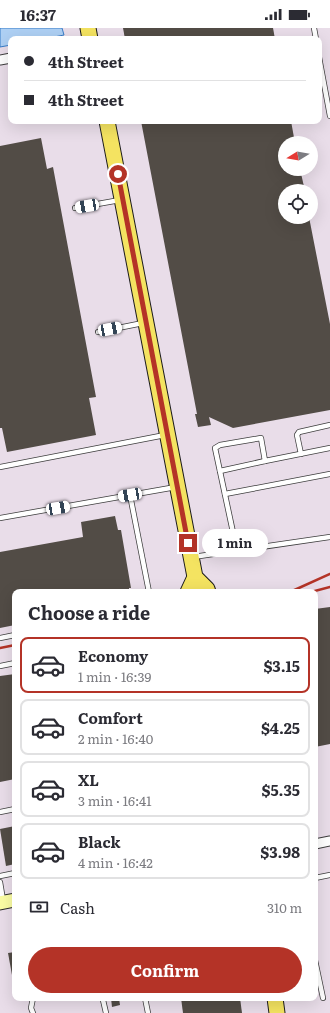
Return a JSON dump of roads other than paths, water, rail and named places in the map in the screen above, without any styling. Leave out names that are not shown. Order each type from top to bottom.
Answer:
[{"type":"main road","points":[[108,124],[195,576],[207,589]]},
{"type":"main road","points":[[189,589],[195,576]]},
{"type":"main road","points":[[276,1001],[278,1013]]},
{"type":"street","points":[[318,843],[330,841]]},
{"type":"lane","points":[[322,73],[330,116]]},
{"type":"lane","points":[[75,208],[123,200]]},
{"type":"lane","points":[[98,332],[146,322]]},
{"type":"lane","points":[[301,454],[297,435],[299,432],[330,425]]},
{"type":"lane","points":[[0,467],[168,434]]},
{"type":"lane","points":[[237,551],[215,448],[220,445],[261,438],[265,460]]},
{"type":"lane","points":[[220,470],[330,448]]},
{"type":"lane","points":[[224,494],[330,474]]},
{"type":"lane","points":[[0,518],[178,486]]},
{"type":"lane","points":[[130,495],[148,589]]},
{"type":"lane","points":[[191,557],[330,537]]},
{"type":"lane","points":[[0,638],[12,636]]},
{"type":"lane","points":[[0,666],[12,664]]},
{"type":"lane","points":[[0,812],[12,810]]},
{"type":"lane","points":[[0,876],[12,874]]},
{"type":"lane","points":[[318,877],[330,875]]},
{"type":"lane","points":[[0,882],[6,902]]},
{"type":"lane","points":[[318,976],[322,998]]},
{"type":"lane","points":[[32,1001],[32,1013]]},
{"type":"lane","points":[[103,1001],[106,1013]]},
{"type":"lane","points":[[146,1001],[148,1013]]},
{"type":"water","points":[[0,28],[62,28],[64,35],[8,36],[8,46],[0,47]]},
{"type":"railway","points":[[297,589],[330,574]]},
{"type":"railway","points":[[318,590],[330,587]]},
{"type":"railway","points":[[0,648],[12,646]]}]
